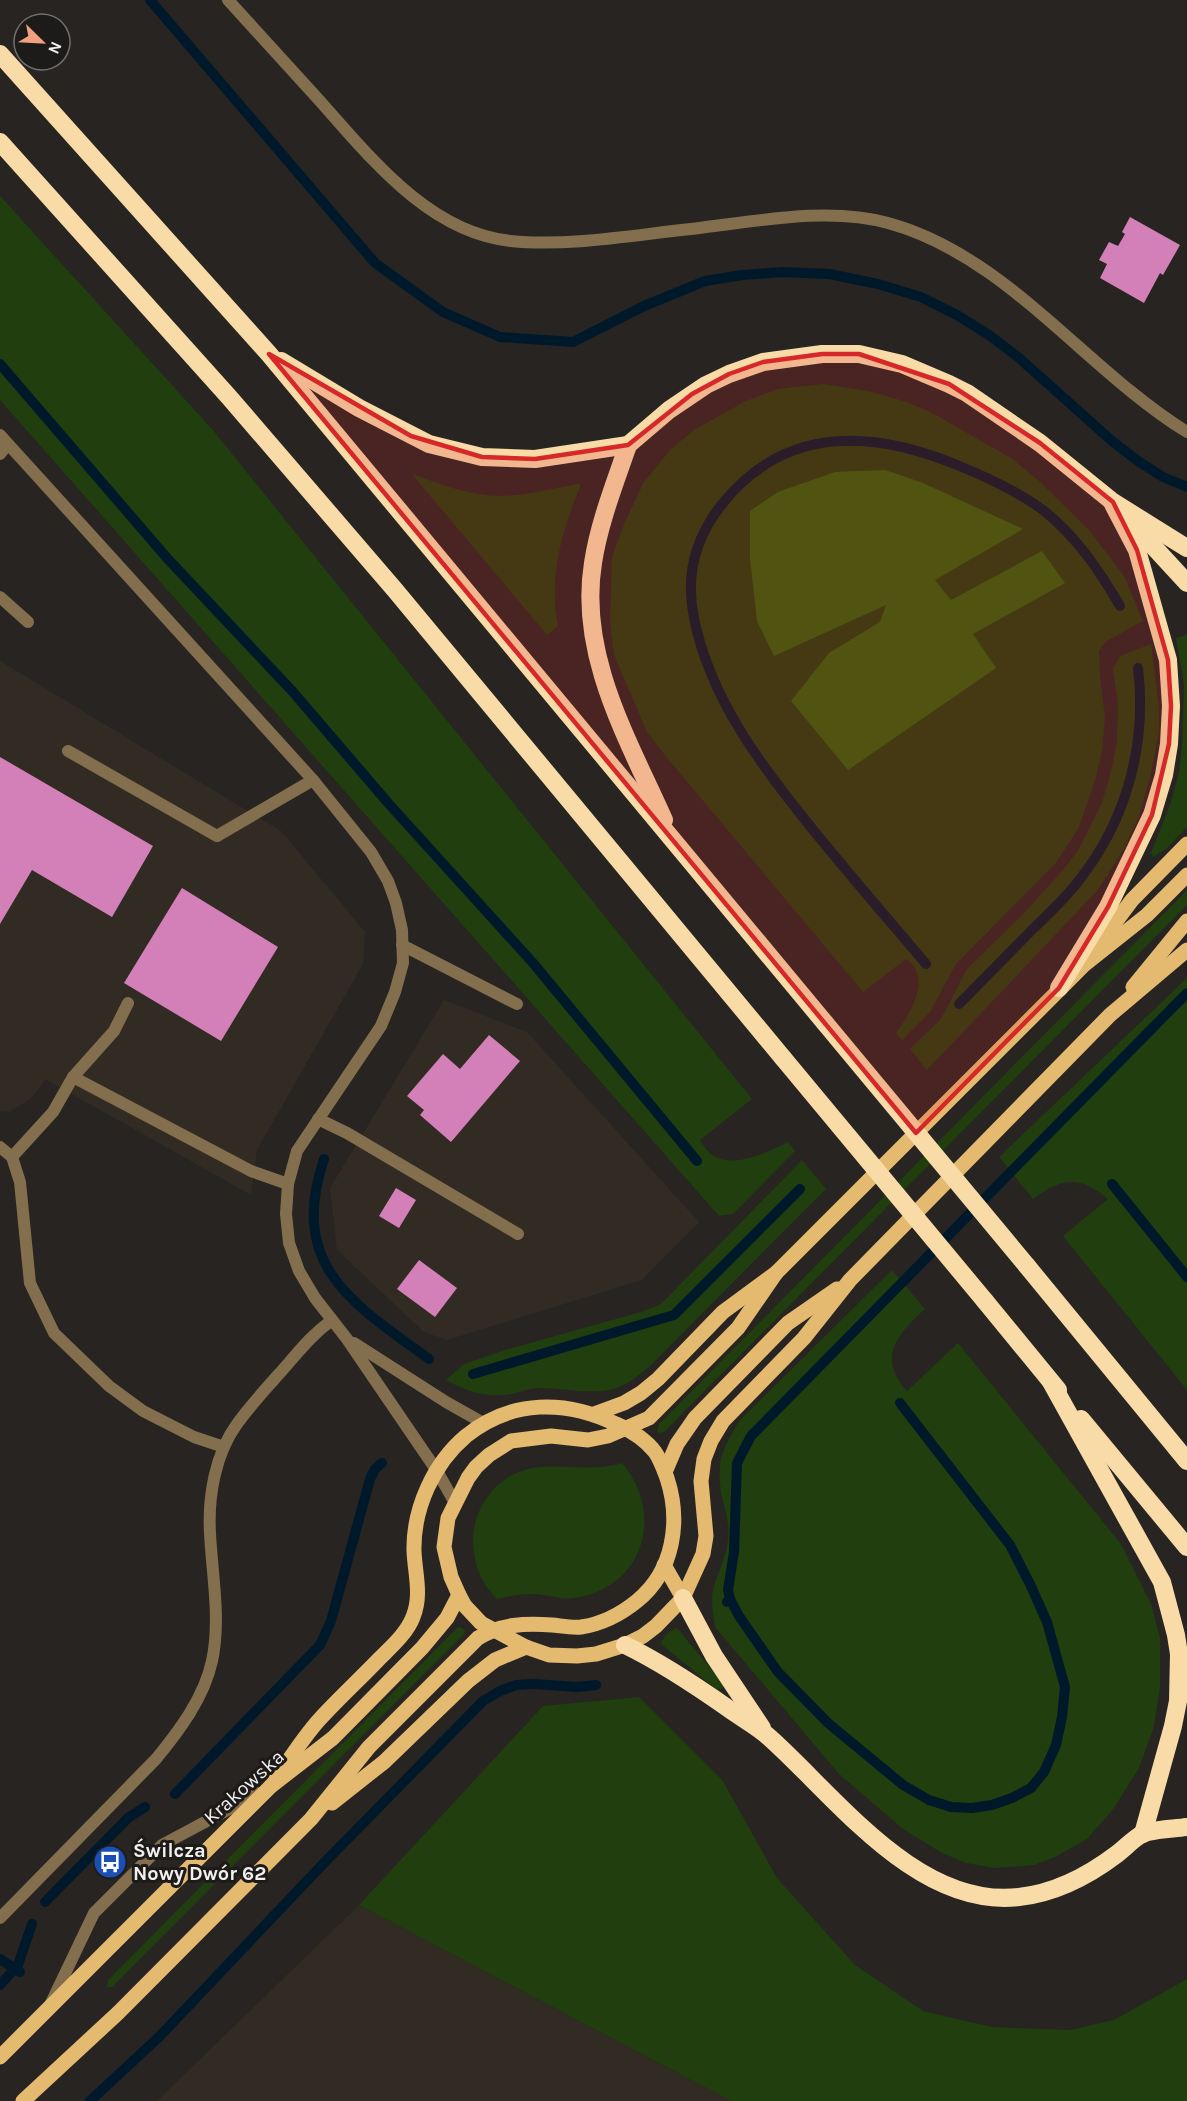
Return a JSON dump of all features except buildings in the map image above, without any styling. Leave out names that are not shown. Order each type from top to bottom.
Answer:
[{"type":"highway","points":[[0,54],[269,354],[1187,1461]]},
{"type":"highway","points":[[0,142],[229,397],[380,572],[1187,1548]]},
{"type":"highway","points":[[269,354],[401,430],[447,450],[482,457],[535,459],[628,445],[692,394],[729,374],[763,362],[780,358],[859,354],[902,364],[967,393],[1040,443],[1113,502],[1187,548]]},
{"type":"highway","points":[[628,445],[592,564],[591,623],[596,656],[612,704],[673,841]]},
{"type":"highway","points":[[1113,502],[1187,583]]},
{"type":"highway","points":[[1059,988],[1108,907],[1152,815],[1164,776],[1169,744],[1172,706],[1168,660],[1137,550],[1113,502]]},
{"type":"highway","points":[[1051,1382],[1162,1582],[1176,1635],[1179,1675],[1176,1709],[1143,1834]]},
{"type":"highway","points":[[683,1598],[714,1656],[768,1737]]},
{"type":"highway","points":[[625,1645],[660,1662],[768,1737],[860,1825],[901,1860],[943,1884],[966,1892],[992,1897],[1016,1898],[1039,1894],[1065,1886],[1091,1872],[1143,1834],[1187,1827]]},
{"type":"main road","points":[[1084,965],[1132,900],[1187,844]]},
{"type":"main road","points":[[594,1414],[624,1403],[641,1393],[658,1379],[723,1312],[776,1273],[1059,988],[1147,915],[1187,875]]},
{"type":"main road","points":[[776,1273],[738,1328],[649,1418],[608,1436],[588,1440],[551,1436],[511,1442],[489,1455],[476,1467],[448,1518],[444,1547],[451,1577],[459,1595],[474,1617],[525,1647],[549,1654],[577,1656],[596,1654],[625,1645],[656,1626],[683,1598],[703,1554],[706,1536],[701,1481],[704,1459],[723,1421],[804,1338],[850,1280],[1110,1015],[1187,921]]},
{"type":"main road","points":[[1110,1015],[1187,950]]},
{"type":"main road","points":[[665,1472],[677,1444],[695,1418],[788,1323],[850,1280]]},
{"type":"main road","points":[[23,2101],[118,2013],[311,1820],[369,1747],[478,1638],[492,1629],[524,1624],[579,1627],[601,1623],[639,1600],[654,1584],[672,1542],[674,1520],[672,1495],[665,1472],[655,1453],[627,1429],[594,1414],[566,1408],[532,1407],[485,1424],[469,1434],[453,1448],[437,1471],[418,1512],[414,1551],[418,1582],[417,1604],[412,1620],[395,1643],[317,1722],[271,1786]]},
{"type":"main road","points":[[664,1565],[683,1598]]},
{"type":"main road","name":"Krakowska","points":[[0,2057],[271,1786],[333,1738],[422,1648],[447,1618],[459,1595]]},
{"type":"main road","points":[[311,1820],[384,1762],[468,1681],[495,1660],[525,1647]]},
{"type":"street","points":[[228,0],[381,167],[432,211],[460,226],[480,235],[509,241],[554,242],[783,218],[850,217],[885,222],[918,232],[980,267],[1028,304],[1138,397],[1187,432]]},
{"type":"street","points":[[0,454],[4,439]]},
{"type":"street","points":[[4,439],[313,780],[371,852],[388,881],[398,912],[402,945],[403,963],[395,992],[381,1026],[297,1151],[288,1184],[286,1214],[290,1243],[299,1271],[315,1298],[347,1339],[437,1471],[455,1503]]},
{"type":"street","points":[[0,597],[28,622]]},
{"type":"street","points":[[68,751],[217,836],[313,780]]},
{"type":"street","points":[[402,945],[517,1004]]},
{"type":"street","points":[[12,1157],[53,1112],[73,1077],[114,1031],[128,1003]]},
{"type":"street","points":[[73,1077],[251,1171],[288,1184]]},
{"type":"street","points":[[318,1119],[347,1133],[518,1234]]},
{"type":"street","points":[[0,1147],[12,1157],[20,1182],[30,1283],[54,1333],[109,1386],[143,1411],[194,1437],[224,1447]]},
{"type":"street","points":[[0,1918],[156,1759],[178,1732],[201,1693],[212,1661],[216,1621],[210,1531],[211,1494],[224,1447],[236,1425],[313,1334],[332,1320]]},
{"type":"street","points":[[347,1339],[485,1424]]},
{"type":"street","points":[[49,2007],[94,1912],[162,1845],[271,1786]]},
{"type":"highlighted area","points":[[269,354],[411,436],[482,457],[535,459],[628,445],[692,394],[729,374],[763,362],[822,354],[859,354],[949,384],[1040,443],[1113,502],[1137,550],[1168,660],[1171,706],[1169,744],[1152,815],[1108,907],[1059,988],[916,1133]]},
{"type":"shaded area","points":[[0,661],[281,831],[365,932],[363,964],[257,1150],[251,1195],[45,1079],[33,1097],[10,1112],[0,1111]]},
{"type":"shaded area","points":[[444,1000],[527,1032],[699,1222],[642,1280],[447,1340],[424,1332],[337,1250],[330,1188]]},
{"type":"shaded area","points":[[359,1905],[731,2101],[157,2101]]},
{"type":"green space","points":[[0,196],[212,429],[752,1099],[700,1140],[708,1151],[718,1158],[741,1160],[788,1142],[795,1151],[733,1214],[719,1216],[0,400]]},
{"type":"green space","points":[[823,384],[868,391],[907,402],[932,413],[1011,458],[1038,480],[1090,531],[1124,576],[1143,621],[1105,642],[1099,651],[1105,717],[1102,750],[1096,778],[1078,829],[1055,864],[956,964],[930,1012],[902,1040],[896,1033],[916,996],[918,975],[914,967],[906,959],[863,992],[647,732],[614,655],[610,622],[612,557],[644,482],[671,449],[694,430],[746,401],[778,389]]},
{"type":"green space","points":[[885,470],[923,483],[1023,529],[935,580],[951,600],[1042,551],[1065,583],[973,634],[996,668],[848,770],[791,701],[829,653],[880,622],[886,605],[774,656],[757,621],[750,558],[750,511],[778,492],[835,472]]},
{"type":"green space","points":[[412,474],[466,492],[496,496],[532,493],[579,484],[580,487],[558,555],[555,608],[558,626],[547,635]]},
{"type":"green space","points":[[1187,635],[1187,827],[1167,848],[1153,857],[1151,853],[1171,802],[1179,772],[1184,685],[1176,638]]},
{"type":"green space","points":[[1151,644],[1159,708],[1159,732],[1150,778],[1138,818],[1124,849],[1097,891],[927,1070],[910,1049],[941,1019],[967,969],[1026,911],[1079,849],[1102,803],[1117,742],[1118,703],[1113,669],[1120,656]]},
{"type":"green space","points":[[1187,890],[1187,905],[665,1431],[657,1432],[659,1424]]},
{"type":"green space","points":[[1187,978],[1187,1390],[1063,1236],[1108,1199],[1088,1186],[1070,1182],[1053,1187],[1033,1199],[999,1157]]},
{"type":"green space","points":[[802,1160],[826,1189],[649,1367],[628,1383],[604,1391],[539,1388],[494,1395],[470,1391],[446,1380],[464,1364],[661,1304]]},
{"type":"green space","points":[[892,1270],[925,1309],[906,1328],[894,1347],[893,1367],[898,1379],[907,1391],[958,1343],[1121,1544],[1151,1604],[1160,1638],[1160,1686],[1154,1727],[1139,1768],[1114,1808],[1087,1839],[1055,1857],[1034,1865],[995,1868],[966,1863],[942,1853],[903,1829],[839,1774],[715,1627],[712,1606],[713,1591],[726,1550],[728,1532],[720,1471],[723,1454],[730,1438],[740,1420]]},
{"type":"green space","points":[[622,1463],[635,1483],[643,1504],[644,1526],[640,1546],[631,1565],[617,1580],[598,1592],[574,1598],[533,1594],[497,1599],[481,1578],[473,1546],[477,1518],[481,1507],[492,1491],[507,1478],[538,1467],[588,1467]]},
{"type":"green space","points":[[460,1627],[465,1630],[464,1634],[112,1987],[107,1987],[108,1980]]},
{"type":"green space","points":[[677,1628],[722,1682],[724,1686],[721,1689],[717,1690],[661,1644],[667,1634]]},
{"type":"green space","points":[[639,1697],[723,1781],[777,1878],[855,1965],[923,2011],[992,2027],[1070,2030],[1114,2020],[1187,1979],[1187,2101],[731,2101],[359,1905],[543,1706]]},
{"type":"waterway","points":[[150,0],[375,263],[443,312],[500,337],[573,342],[644,306],[705,281],[784,272],[829,274],[878,284],[921,297],[957,315],[989,335],[1018,357],[1112,441],[1138,461],[1163,477],[1187,487]]},
{"type":"waterway","points":[[0,364],[167,558],[293,692],[389,804],[533,963],[697,1161]]},
{"type":"waterway","points":[[926,964],[791,803],[739,729],[725,703],[702,647],[692,602],[692,571],[706,529],[723,503],[748,478],[774,459],[802,447],[832,442],[862,441],[893,445],[925,453],[979,474],[1043,510],[1086,554],[1120,606]]},
{"type":"waterway","points":[[959,1004],[1058,905],[1080,879],[1110,831],[1130,780],[1136,752],[1140,696],[1138,668]]},
{"type":"waterway","points":[[730,1599],[728,1590],[734,1552],[737,1463],[751,1436],[1187,993]]},
{"type":"waterway","points":[[324,1159],[315,1196],[314,1228],[321,1255],[334,1278],[352,1299],[429,1359]]},
{"type":"waterway","points":[[1112,1184],[1187,1277]]},
{"type":"waterway","points":[[473,1374],[674,1315],[800,1189]]},
{"type":"waterway","points":[[727,1602],[730,1599],[739,1616],[778,1672],[828,1723],[903,1785],[929,1800],[951,1807],[972,1808],[992,1805],[1031,1788],[1044,1772],[1056,1745],[1065,1687],[1047,1622],[1010,1545],[900,1403]]},
{"type":"waterway","points":[[175,1794],[320,1645],[331,1621],[370,1479],[375,1469],[382,1463]]},
{"type":"waterway","points":[[90,2101],[159,2037],[322,1865],[483,1701],[516,1685],[577,1687],[596,1685]]},
{"type":"waterway","points":[[45,1902],[128,1818],[145,1807]]},
{"type":"waterway","points":[[0,1985],[18,1965],[32,1924]]},
{"type":"waterway","points":[[0,1959],[20,1972]]},
{"type":"place","name":"Świlcza Nowy Dwór 62","points":[[110,1862]]}]
